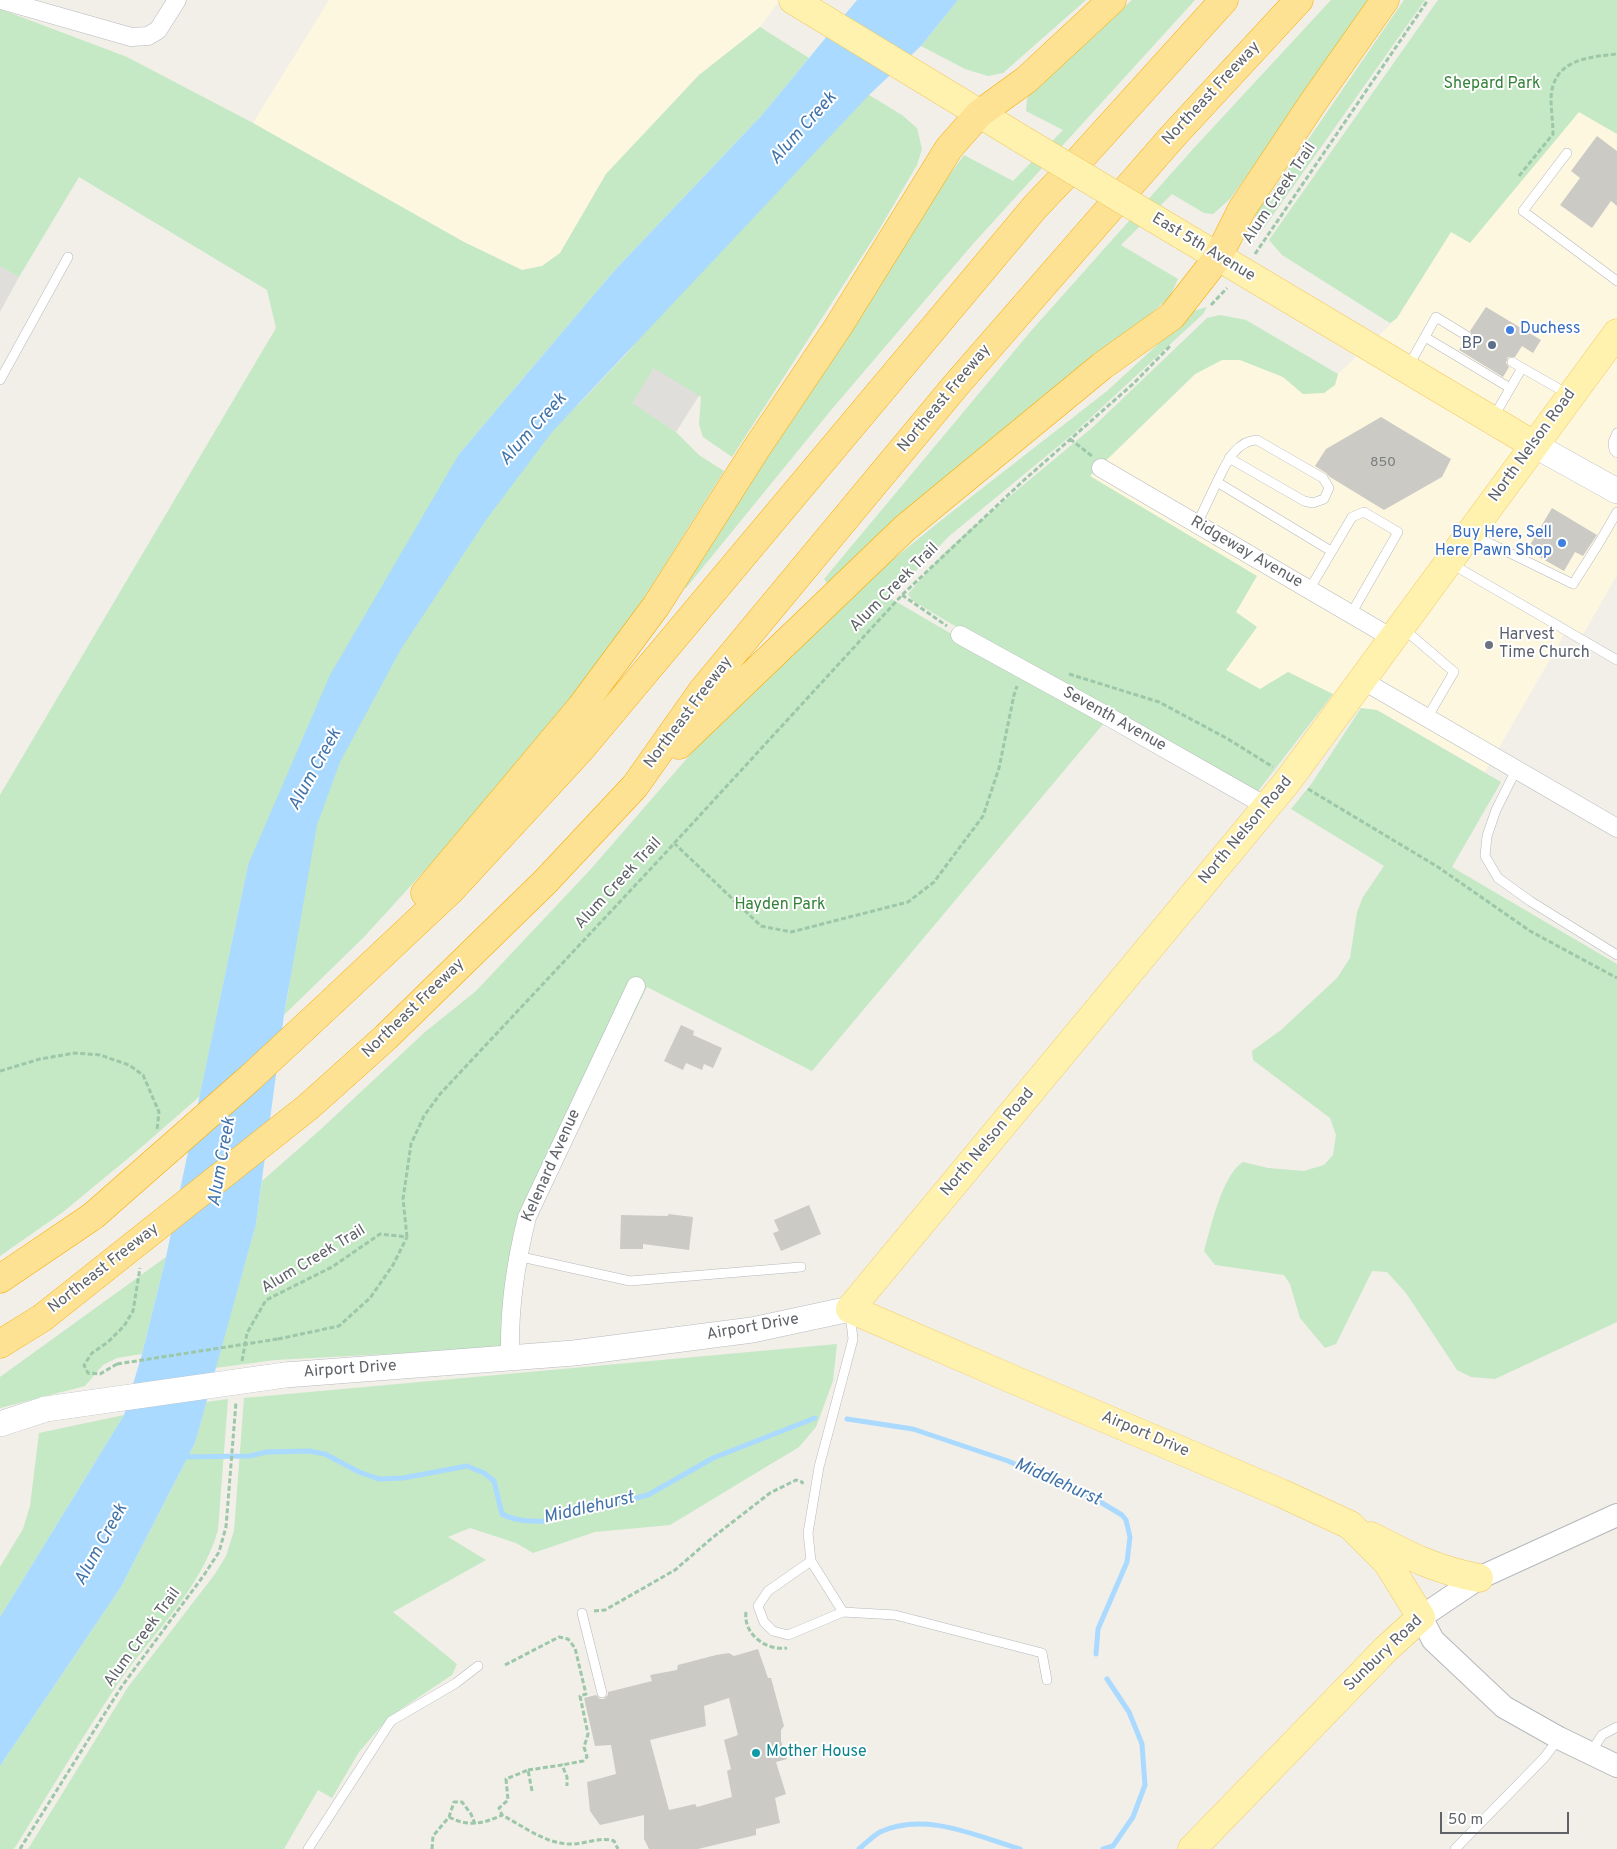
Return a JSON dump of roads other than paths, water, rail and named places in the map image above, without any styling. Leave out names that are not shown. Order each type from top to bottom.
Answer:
[{"type":"highway","points":[[335,999],[581,707],[656,606],[756,449],[838,327],[949,148],[979,114],[1026,80],[1112,0]]},
{"type":"highway","points":[[0,1279],[93,1216],[250,1078],[451,890],[580,750],[1035,207],[1224,0]]},
{"type":"highway","name":"Northeast Freeway","points":[[0,1344],[42,1318],[308,1106],[386,1037],[545,882],[635,786],[702,691],[956,385],[1173,136],[1299,0]]},
{"type":"highway","points":[[635,786],[905,528],[1102,366],[1172,316],[1218,258],[1242,209],[1308,109],[1384,0]]},
{"type":"main road","name":"East 5th Avenue","points":[[792,0],[1491,421],[1617,491]]},
{"type":"main road","name":"North Nelson Road","points":[[850,1309],[1290,778],[1570,396],[1610,348]]},
{"type":"main road","name":"Airport Drive","points":[[0,1424],[46,1409],[285,1375],[574,1353],[752,1330],[850,1309],[1281,1493],[1350,1526],[1387,1562],[1421,1617]]},
{"type":"main road","points":[[1350,1526],[1432,1566],[1453,1573],[1479,1578]]},
{"type":"main road","name":"Sunbury Road","points":[[1192,1849],[1386,1649],[1421,1617]]},
{"type":"street","points":[[1,0],[34,4],[116,34],[131,37],[148,36],[158,30],[177,0]]},
{"type":"street","name":"Ridgeway Avenue","points":[[1101,468],[1351,614],[1396,632]]},
{"type":"street","name":"Seventh Avenue","points":[[960,635],[1266,806]]},
{"type":"street","points":[[1362,680],[1617,828]]},
{"type":"street","name":"Kelenard Avenue","points":[[510,1358],[510,1318],[517,1256],[526,1217],[636,986]]},
{"type":"street","name":"Sunbury Road","points":[[1421,1617],[1479,1578],[1617,1516]]},
{"type":"street","points":[[1421,1617],[1433,1640],[1504,1707],[1559,1738],[1617,1766]]},
{"type":"lane","points":[[1567,153],[1523,211],[1617,281]]},
{"type":"lane","points":[[0,380],[68,257]]},
{"type":"lane","points":[[1406,370],[1436,317],[1468,336]]},
{"type":"lane","points":[[1425,337],[1510,388]]},
{"type":"lane","points":[[1512,362],[1570,396]]},
{"type":"lane","points":[[1491,421],[1522,368]]},
{"type":"lane","points":[[1617,433],[1613,442],[1614,450],[1617,453]]},
{"type":"lane","points":[[1197,524],[1229,458],[1241,444],[1248,440],[1257,440],[1323,478],[1329,488],[1324,499],[1313,503],[1304,501],[1229,458]]},
{"type":"lane","points":[[1217,482],[1331,551]]},
{"type":"lane","points":[[1309,590],[1352,516],[1364,512],[1398,532],[1351,614]]},
{"type":"lane","points":[[1469,533],[1572,584],[1600,543],[1617,512]]},
{"type":"lane","points":[[1448,562],[1617,660]]},
{"type":"lane","points":[[1396,632],[1454,672],[1427,718]]},
{"type":"lane","points":[[1516,770],[1496,810],[1488,836],[1485,856],[1498,878],[1538,906],[1617,955]]},
{"type":"lane","points":[[517,1256],[630,1281],[801,1267]]},
{"type":"lane","points":[[843,1612],[811,1561],[808,1533],[819,1467],[854,1339],[850,1309]]},
{"type":"lane","points":[[811,1561],[768,1591],[758,1606],[764,1622],[773,1631],[788,1635],[843,1612],[896,1615],[1042,1653],[1047,1680]]},
{"type":"lane","points":[[582,1613],[602,1693]]},
{"type":"lane","points":[[308,1849],[391,1721],[456,1683],[478,1666]]},
{"type":"lane","points":[[1590,1753],[1602,1735],[1617,1727]]},
{"type":"lane","points":[[1455,1849],[1544,1758],[1559,1738]]},
{"type":"water","name":"Alum Creek","points":[[857,0],[958,0],[921,46],[869,95],[552,432],[486,520],[401,649],[340,762],[317,825],[284,1015],[256,1224],[195,1443],[121,1587],[0,1766],[0,1617],[124,1415],[142,1354],[166,1257],[248,865],[330,675],[459,454],[614,271],[761,116]]},
{"type":"waterway","name":"Middlehurst","points":[[181,1457],[250,1456],[266,1452],[309,1451],[325,1454],[359,1472],[379,1479],[403,1478],[467,1466],[484,1473],[494,1481],[502,1514],[523,1520],[546,1521],[648,1495],[713,1458],[815,1418]]},
{"type":"waterway","name":"Middlehurst","points":[[847,1419],[913,1429],[1008,1461],[1097,1500],[1122,1515],[1126,1520],[1130,1537],[1127,1562],[1098,1629],[1096,1654]]},
{"type":"waterway","name":"Middlehurst","points":[[1103,1849],[1113,1846],[1133,1817],[1145,1785],[1142,1744],[1129,1712],[1107,1679]]},
{"type":"waterway","name":"Middlehurst","points":[[859,1849],[880,1832],[897,1826],[915,1824],[932,1825],[968,1832],[1020,1849]]},
{"type":"place","name":"Duchess","points":[[1510,330]]},
{"type":"place","name":"BP","points":[[1492,345]]},
{"type":"place","name":"Buy Here, Sell Here Pawn Shop","points":[[1562,543]]},
{"type":"place","name":"Harvest Time Church","points":[[1489,645]]},
{"type":"place","name":"Mother House","points":[[756,1753]]},
{"type":"park label","name":"Shepard Park","points":[[1492,85]]},
{"type":"park label","name":"Hayden Park","points":[[780,906]]}]
